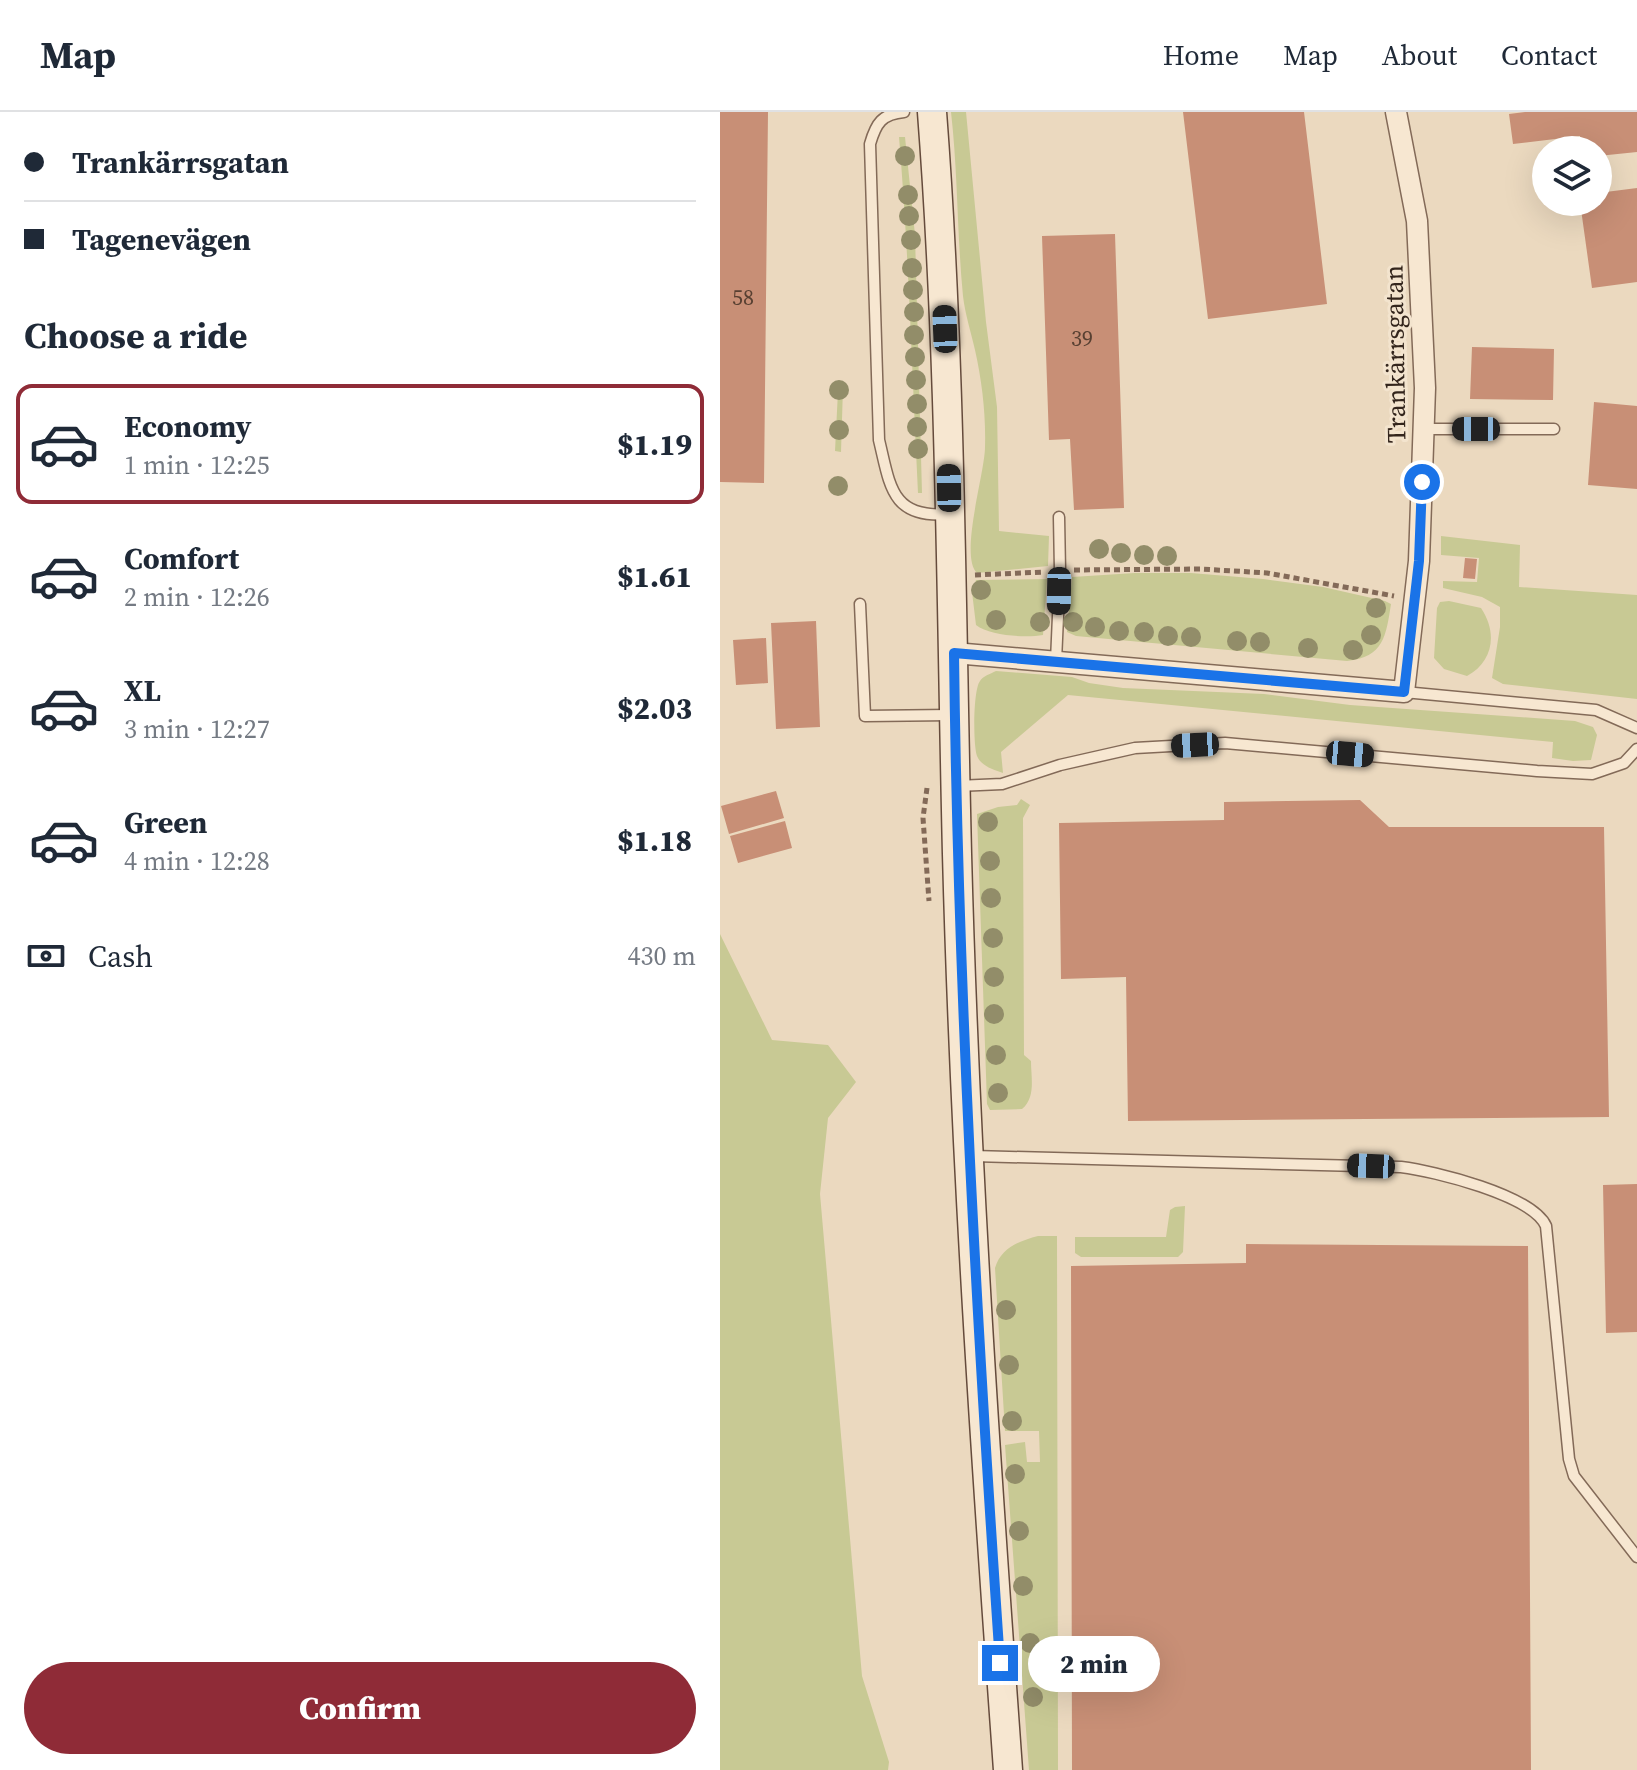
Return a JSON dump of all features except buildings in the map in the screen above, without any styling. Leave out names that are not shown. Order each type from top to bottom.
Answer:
[{"type":"street","points":[[932,112],[943,248],[957,786],[981,1379],[1008,1770]]},
{"type":"street","name":"Trankärrsgatan","points":[[1396,112],[1417,221],[1425,388],[1415,601],[1404,692]]},
{"type":"street","points":[[954,653],[1404,692]]},
{"type":"lane","points":[[904,112],[879,120],[870,144],[879,440],[890,483],[897,497],[910,510],[929,515],[949,514]]},
{"type":"lane","points":[[1424,429],[1554,429]]},
{"type":"lane","points":[[1056,661],[1059,517]]},
{"type":"lane","points":[[860,604],[865,716],[955,715]]},
{"type":"lane","points":[[1404,692],[1596,710],[1637,728]]},
{"type":"lane","points":[[957,786],[1002,784],[1060,765],[1135,748],[1225,743],[1592,774],[1624,763],[1637,749]]},
{"type":"lane","points":[[971,1156],[1401,1167],[1434,1171],[1469,1182],[1535,1211],[1546,1226],[1569,1459],[1574,1476],[1637,1557]]},
{"type":"path","points":[[952,576],[1201,569],[1267,573],[1415,601]]},
{"type":"green space","points":[[951,112],[966,112],[997,407],[999,531],[1049,536],[1048,566],[977,573],[972,564],[972,533],[984,459],[985,423],[980,374],[963,296]]},
{"type":"green space","points":[[899,137],[905,137],[915,235],[922,493],[918,493]]},
{"type":"green space","points":[[843,387],[841,452],[835,451],[838,391]]},
{"type":"green space","points":[[1441,536],[1520,545],[1519,587],[1637,595],[1637,699],[1503,684],[1492,678],[1500,607],[1482,597],[1443,588],[1443,581],[1477,582],[1479,558],[1441,555]]},
{"type":"green space","points":[[1191,573],[1263,579],[1323,587],[1391,604],[1385,635],[1376,650],[1347,661],[1076,636],[1067,632],[1072,577]]},
{"type":"green space","points":[[1047,579],[1043,635],[1008,635],[990,632],[976,625],[972,592],[976,580]]},
{"type":"green space","points":[[1440,602],[1481,608],[1490,627],[1487,655],[1483,663],[1467,676],[1444,669],[1434,658],[1437,608]]},
{"type":"green space","points":[[996,671],[1072,677],[1123,688],[1264,694],[1350,705],[1575,721],[1593,727],[1597,735],[1591,760],[1573,761],[1552,758],[1553,742],[1068,695],[1001,752],[1003,773],[981,762],[975,741],[978,686],[983,678]]},
{"type":"green space","points":[[1021,799],[1030,805],[1023,818],[1024,1055],[1031,1061],[1032,1087],[1022,1109],[990,1110],[987,1104],[977,814],[1017,805]]},
{"type":"green space","points":[[720,934],[772,1040],[828,1045],[856,1082],[828,1118],[820,1194],[862,1676],[889,1762],[888,1770],[720,1770]]},
{"type":"green space","points":[[1185,1206],[1183,1252],[1178,1257],[1081,1257],[1075,1253],[1075,1237],[1166,1237],[1170,1210]]},
{"type":"green space","points":[[1038,1236],[1057,1236],[1058,1770],[1029,1770],[1005,1445],[1025,1442],[1027,1462],[1040,1462],[1039,1431],[1005,1431],[995,1268],[1002,1255],[1012,1246]]},
{"type":"route","points":[[1000,1663],[979,1347],[957,854],[954,653],[1404,692],[1419,561],[1422,482]]}]
